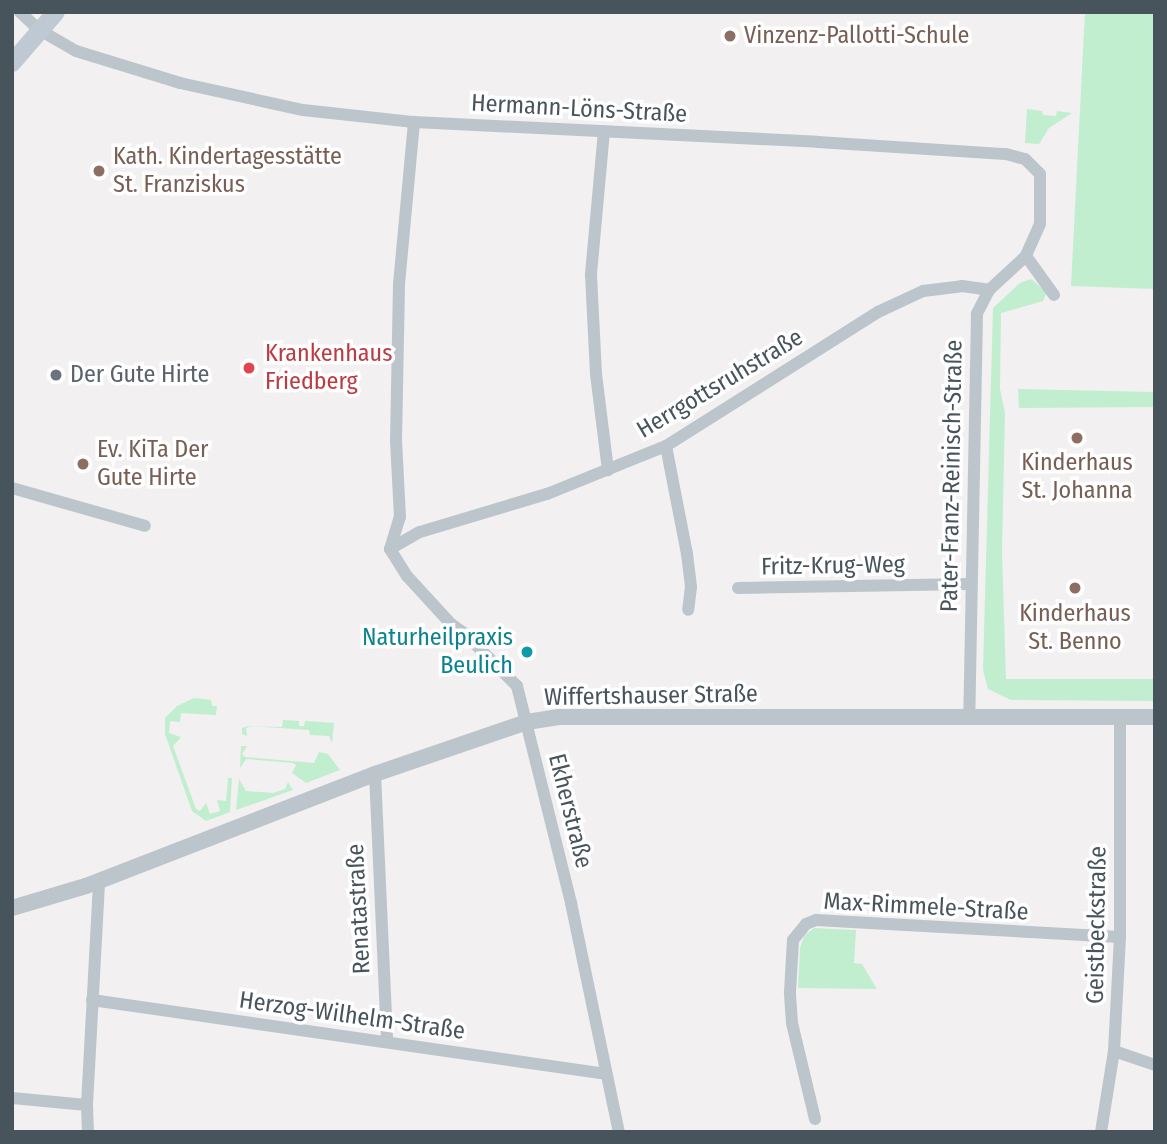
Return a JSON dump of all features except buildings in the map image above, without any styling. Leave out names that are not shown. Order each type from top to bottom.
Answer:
[{"type":"main road","points":[[12,63],[38,29],[56,12]]},
{"type":"street","name":"Hermann-Löns-Straße","points":[[20,12],[38,29],[76,51],[180,83],[303,110],[414,122],[1004,154],[1025,159],[1040,174],[1040,224],[1026,256]]},
{"type":"street","points":[[390,549],[400,517],[396,441],[399,284],[414,122]]},
{"type":"street","points":[[604,131],[591,275],[596,374],[608,470]]},
{"type":"street","points":[[1026,256],[1054,295]]},
{"type":"street","name":"Pater-Franz-Reinisch-Straße","points":[[969,716],[977,314],[989,290],[1026,256]]},
{"type":"street","name":"Herrgottsruhstraße","points":[[390,549],[420,533],[547,495],[666,446],[878,312],[923,291],[962,286],[989,290]]},
{"type":"street","points":[[666,446],[687,554],[691,587],[688,610]]},
{"type":"street","points":[[12,488],[145,526]]},
{"type":"street","name":"Ekherstraße","points":[[390,549],[407,576],[451,624],[464,633],[517,686],[574,915],[619,1132]]},
{"type":"street","name":"Fritz-Krug-Weg","points":[[738,588],[970,584]]},
{"type":"street","name":"Wiffertshauser Straße","points":[[12,908],[99,881],[374,774],[527,722],[559,717],[638,716],[1155,718]]},
{"type":"street","name":"Geistbeckstraße","points":[[1101,1132],[1114,1051],[1120,937],[1120,718]]},
{"type":"street","name":"Renatastraße","points":[[374,774],[387,1042]]},
{"type":"street","points":[[88,1132],[99,881]]},
{"type":"street","name":"Max-Rimmele-Straße","points":[[815,1119],[792,1023],[790,992],[793,940],[806,924],[816,920],[1120,937]]},
{"type":"street","name":"Herzog-Wilhelm-Straße","points":[[92,1000],[606,1074]]},
{"type":"street","points":[[1114,1051],[1155,1065]]},
{"type":"street","points":[[12,1098],[88,1105]]},
{"type":"green space","points":[[1085,12],[1155,12],[1155,289],[1071,286]]},
{"type":"green space","points":[[1027,109],[1042,111],[1043,115],[1056,116],[1057,111],[1072,113],[1049,128],[1039,144],[1025,143]]},
{"type":"green space","points":[[1031,279],[1047,292],[1043,301],[1001,313],[1000,389],[1005,413],[1002,552],[1006,679],[1155,679],[1155,701],[1011,700],[988,689],[983,670],[993,308],[1020,283]]},
{"type":"green space","points":[[1018,389],[1155,392],[1155,407],[1019,408]]},
{"type":"green space","points":[[194,698],[211,700],[212,706],[217,706],[216,715],[181,713],[180,722],[170,721],[169,733],[181,737],[173,746],[196,809],[200,811],[206,803],[210,814],[220,811],[217,800],[226,801],[228,778],[232,778],[230,812],[206,821],[192,811],[165,734],[165,718],[177,706]]},
{"type":"green space","points":[[283,720],[299,721],[299,726],[304,726],[305,721],[334,723],[332,743],[329,736],[310,735],[309,730],[253,726],[282,727]]},
{"type":"green space","points":[[251,726],[246,728],[247,736],[242,734],[242,728]]},
{"type":"green space","points":[[241,746],[247,746],[242,754],[245,757],[314,763],[319,752],[328,754],[340,770],[306,783],[292,773],[296,765],[293,763],[246,759],[240,768]]},
{"type":"green space","points":[[239,779],[246,791],[273,793],[285,789],[288,782],[293,790],[236,810]]},
{"type":"green space","points":[[814,928],[856,930],[854,963],[862,964],[877,989],[798,988],[800,948],[804,936]]},
{"type":"place","name":"Vinzenz-Pallotti-Schule","points":[[730,36]]},
{"type":"place","name":"Kath. Kindertagesstätte St. Franziskus","points":[[99,171]]},
{"type":"place","name":"Krankenhaus Friedberg","points":[[249,368]]},
{"type":"place","name":"Der Gute Hirte","points":[[56,375]]},
{"type":"place","name":"Kinderhaus St. Johanna","points":[[1077,438]]},
{"type":"place","name":"Ev. KiTa Der Gute Hirte","points":[[83,464]]},
{"type":"place","name":"Kinderhaus St. Benno","points":[[1075,588]]},
{"type":"place","name":"Naturheilpraxis Beulich","points":[[527,652]]}]
